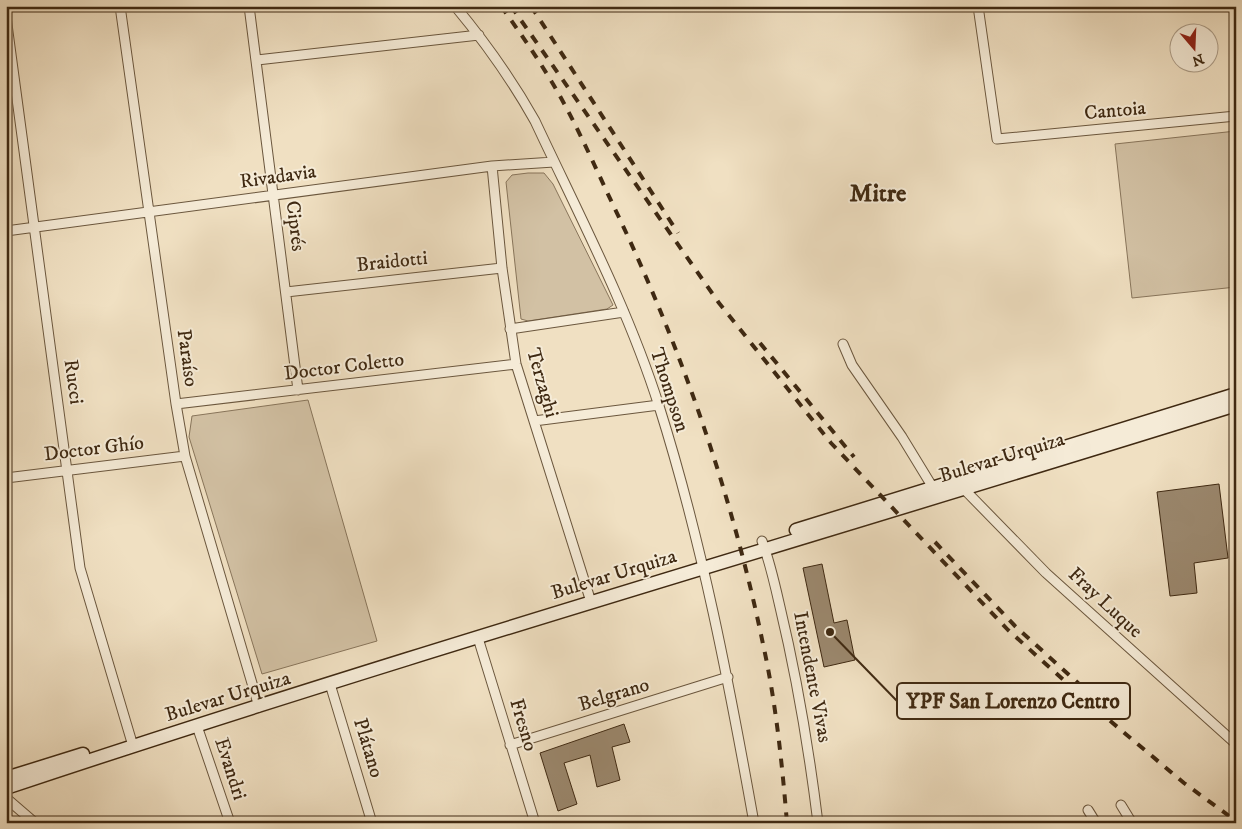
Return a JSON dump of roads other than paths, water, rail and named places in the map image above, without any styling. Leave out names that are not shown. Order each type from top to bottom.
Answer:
[{"type":"main road","name":"Bulevar Urquiza","points":[[961,486],[1236,394]]},
{"type":"main road","name":"Bulevar Urquiza","points":[[6,778],[132,742],[764,544],[1236,405]]},
{"type":"main road","name":"Bulevar Urquiza","points":[[6,788],[132,742],[197,726],[258,703],[330,684],[478,638],[590,599]]},
{"type":"street","name":"Paraíso","points":[[120,6],[185,456],[258,703]]},
{"type":"street","name":"Ciprés","points":[[249,6],[298,390]]},
{"type":"street","name":"Thompson","points":[[455,6],[479,35],[520,95],[554,162],[624,312],[659,405],[702,564],[728,677],[754,823]]},
{"type":"street","name":"Cantoia","points":[[978,6],[997,140],[1236,116]]},
{"type":"street","name":"Rucci","points":[[6,17],[80,568],[132,742]]},
{"type":"street","points":[[257,60],[479,35]]},
{"type":"street","name":"Rivadavia","points":[[6,231],[492,166],[554,162]]},
{"type":"street","name":"Terzaghi","points":[[492,166],[502,268],[516,364],[590,599]]},
{"type":"street","name":"Braidotti","points":[[286,292],[502,268]]},
{"type":"street","points":[[510,329],[624,312]]},
{"type":"street","points":[[843,344],[852,365],[902,437],[936,493]]},
{"type":"street","name":"Doctor Coletto","points":[[176,404],[516,364]]},
{"type":"street","points":[[534,421],[659,405]]},
{"type":"street","name":"Doctor Ghío","points":[[6,478],[185,456]]},
{"type":"street","name":"Fray Luque","points":[[961,486],[1046,573],[1236,744]]},
{"type":"street","name":"Intendente Vivas","points":[[764,544],[798,690],[808,745],[818,823]]},
{"type":"street","name":"Fresno","points":[[478,638],[536,823]]},
{"type":"street","name":"Belgrano","points":[[510,745],[728,677]]},
{"type":"street","name":"Plátano","points":[[330,684],[372,823]]},
{"type":"street","name":"Evandri","points":[[197,726],[230,823]]},
{"type":"street","points":[[6,798],[35,823]]},
{"type":"street","points":[[1121,805],[1132,823]]},
{"type":"street","points":[[1088,810],[1096,823]]},
{"type":"railway","points":[[501,6],[550,79],[584,143],[662,314],[702,422],[736,532],[763,644],[772,688],[787,823]]},
{"type":"railway","points":[[511,6],[719,303],[831,443],[1008,630],[1096,709],[1184,783],[1236,821]]},
{"type":"railway","points":[[531,6],[678,233]]},
{"type":"railway","points":[[760,343],[854,457]]},
{"type":"railway","points":[[935,542],[1015,626],[1099,702]]},
{"type":"place","name":"YPF San Lorenzo Centro","points":[[830,632]]},
{"type":"district","name":"Mitre","points":[[878,193]]}]
